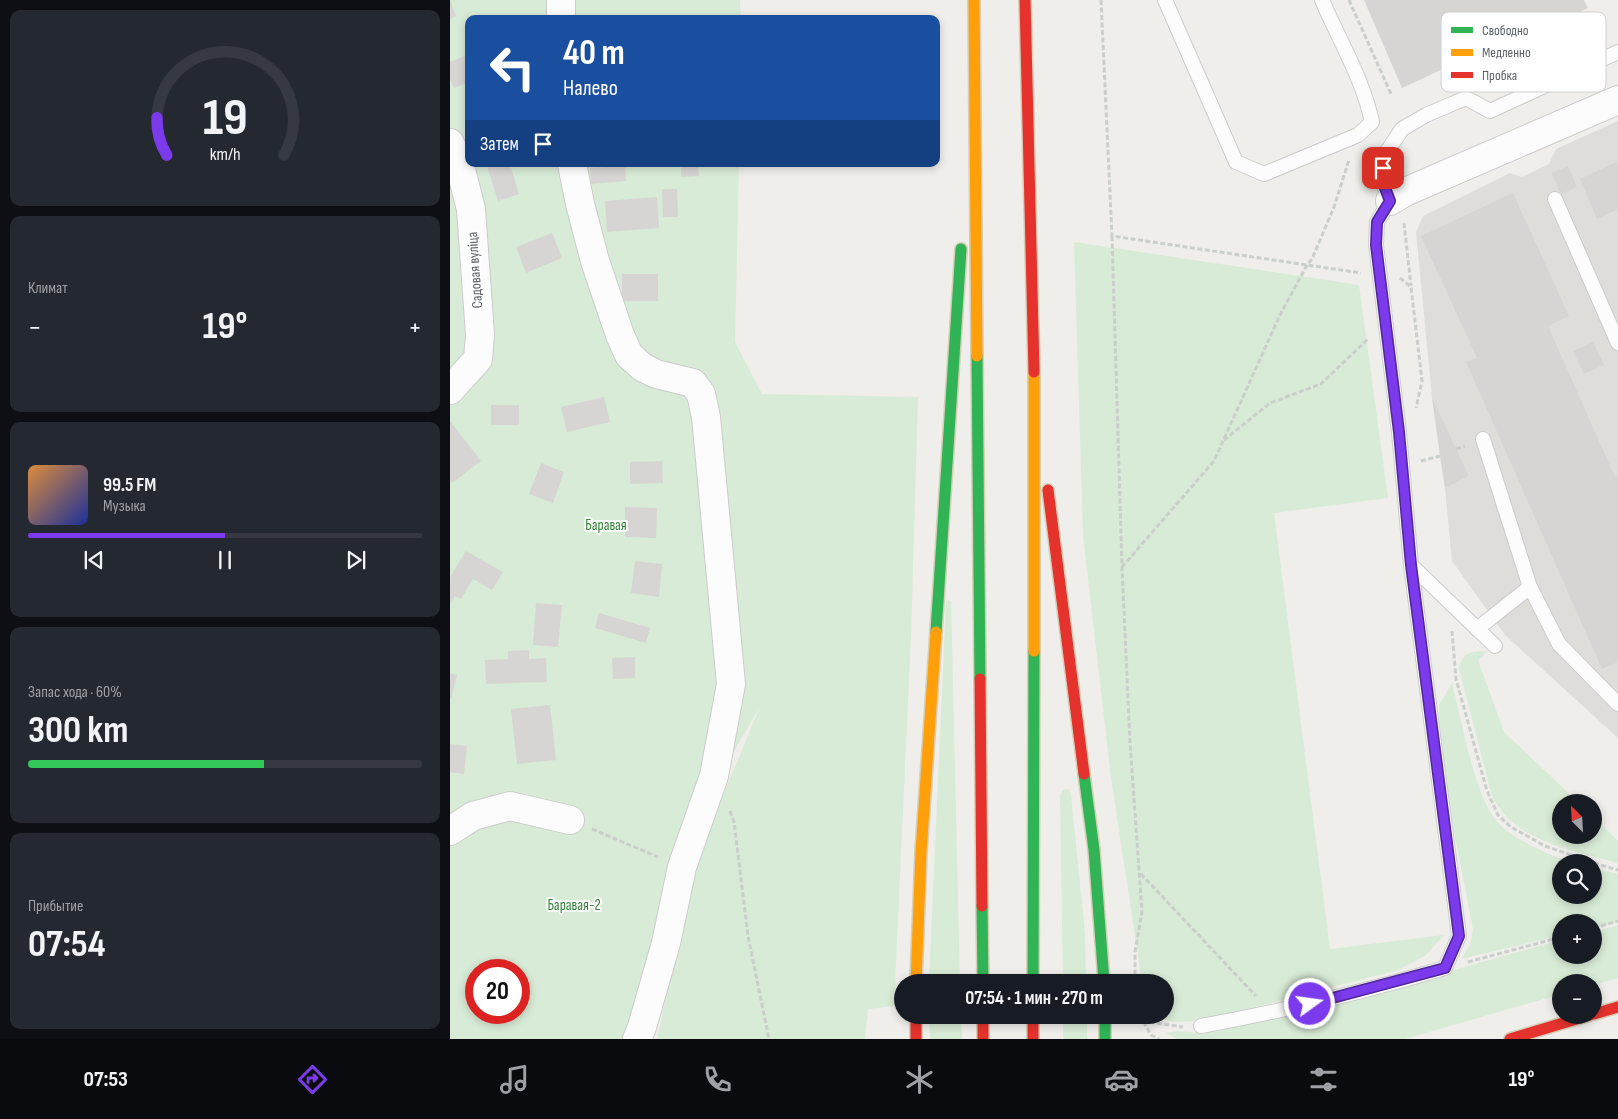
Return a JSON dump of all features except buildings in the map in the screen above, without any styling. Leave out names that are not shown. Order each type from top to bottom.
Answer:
[{"type":"main road","points":[[974,0],[983,974]]},
{"type":"main road","points":[[1025,0],[1034,378],[1033,974]]},
{"type":"main road","points":[[964,199],[975,50]]},
{"type":"main road","points":[[916,974],[921,852],[962,238]]},
{"type":"main road","points":[[1034,378],[1094,850],[1103,974]]},
{"type":"main road","points":[[1602,1012],[1617,1008]]},
{"type":"main road","points":[[916,1024],[916,1039]]},
{"type":"main road","points":[[983,1024],[983,1039]]},
{"type":"main road","points":[[1033,1024],[1033,1039]]},
{"type":"main road","points":[[1105,1024],[1105,1039]]},
{"type":"main road","points":[[1510,1039],[1559,1024]]},
{"type":"street","points":[[561,0],[562,15]]},
{"type":"street","points":[[1390,201],[1405,192],[1618,100]]},
{"type":"street","name":"Садовая вуліца","points":[[450,390],[478,359],[480,335],[471,209],[460,157]]},
{"type":"street","points":[[573,167],[594,261],[629,355],[642,367],[656,374],[693,383],[701,394],[706,417],[731,684],[714,776],[682,867],[666,943],[637,1039]]},
{"type":"street","points":[[450,831],[473,816],[510,806],[570,820]]},
{"type":"lane","points":[[1165,0],[1236,162],[1264,174],[1358,135],[1372,122],[1355,72],[1322,0]]},
{"type":"lane","points":[[1606,58],[1618,52]]},
{"type":"lane","points":[[1201,1026],[1272,1013],[1402,981],[1445,968],[1459,936],[1411,565],[1399,432],[1376,245],[1377,222],[1390,201],[1382,180],[1384,156],[1402,129],[1426,115],[1466,98],[1490,111],[1531,92]]},
{"type":"lane","points":[[1555,200],[1618,343]]},
{"type":"lane","points":[[1483,439],[1530,587],[1559,644],[1618,704]]},
{"type":"lane","points":[[1411,565],[1495,646]]},
{"type":"lane","points":[[1477,629],[1530,587]]},
{"type":"path","points":[[1101,0],[1112,236],[1122,567],[1130,742],[1142,912],[1135,952],[1136,974]]},
{"type":"path","points":[[1349,0],[1391,94]]},
{"type":"path","points":[[1122,567],[1214,461],[1280,315],[1312,259],[1334,207],[1358,135]]},
{"type":"path","points":[[1112,236],[1400,278],[1411,287],[1422,381],[1415,412]]},
{"type":"path","points":[[1224,440],[1270,403],[1322,384],[1386,322]]},
{"type":"path","points":[[1419,451],[1420,461],[1440,456]]},
{"type":"path","points":[[1451,624],[1456,679],[1487,791],[1498,815],[1511,827],[1545,846],[1568,854]]},
{"type":"path","points":[[714,776],[734,822],[748,936],[769,1039]]},
{"type":"path","points":[[570,820],[682,867]]},
{"type":"path","points":[[1602,866],[1618,870]]},
{"type":"path","points":[[1140,873],[1272,1013]]},
{"type":"path","points":[[1602,926],[1618,921]]},
{"type":"path","points":[[1445,968],[1552,939]]},
{"type":"path","points":[[1144,1024],[1150,1035],[1158,1039]]},
{"type":"path","points":[[1159,1024],[1176,1027]]},
{"type":"shaded area","points":[[1618,121],[1618,738],[1505,635],[1452,561],[1445,488],[1432,397],[1416,232],[1423,216],[1510,173],[1522,177],[1549,164],[1556,149]]},
{"type":"green space","points":[[450,0],[740,0],[741,15],[465,15],[465,167],[739,167],[735,342],[762,394],[918,397],[911,636],[894,1006],[868,1009],[865,1039],[657,1039],[696,860],[760,707],[676,849],[635,1022],[627,1039],[450,1039]]},
{"type":"green space","points":[[1074,242],[1359,285],[1388,498],[1274,513],[1330,949],[1444,935],[1426,955],[1398,970],[1200,1021],[1174,1022],[1174,974],[1141,974],[1111,778],[1083,535]]},
{"type":"green space","points":[[946,600],[951,601],[960,974],[929,974]]},
{"type":"green space","points":[[1488,651],[1478,660],[1504,732],[1570,794],[1552,794],[1552,844],[1528,833],[1513,822],[1500,809],[1491,793],[1459,668],[1463,658],[1473,652]]},
{"type":"green space","points":[[1452,683],[1474,771],[1486,804],[1494,818],[1518,839],[1552,856],[1552,904],[1602,904],[1602,870],[1618,874],[1618,922],[1602,926],[1602,914],[1552,914],[1552,937],[1461,959],[1470,945],[1473,929],[1439,755],[1439,705]]},
{"type":"green space","points":[[1069,789],[1071,795],[1085,933],[1086,974],[1063,974],[1060,795],[1063,790]]},
{"type":"green space","points":[[1602,825],[1618,841],[1618,863],[1602,859],[1602,854],[1582,854],[1553,844],[1602,844]]},
{"type":"green space","points":[[1618,925],[1618,978],[1602,983],[1602,974],[1552,974],[1552,997],[1405,1039],[1177,1039],[1166,1033],[1178,1031],[1201,1033],[1324,1006],[1552,943],[1552,964],[1602,964],[1602,930]]},
{"type":"green space","points":[[929,1024],[961,1024],[962,1039],[930,1039]]},
{"type":"green space","points":[[1063,1024],[1087,1024],[1087,1039],[1063,1039]]},
{"type":"traffic: fast","points":[[936,632],[961,249]]},
{"type":"traffic: fast","points":[[977,356],[980,679]]},
{"type":"traffic: fast","points":[[1033,974],[1034,651]]},
{"type":"traffic: fast","points":[[1084,774],[1094,850],[1103,974]]},
{"type":"traffic: fast","points":[[982,906],[983,974]]},
{"type":"traffic: fast","points":[[1105,1024],[1105,1039]]},
{"type":"traffic: slow","points":[[974,0],[977,356]]},
{"type":"traffic: slow","points":[[1034,372],[1034,651]]},
{"type":"traffic: slow","points":[[916,974],[921,852],[936,632]]},
{"type":"traffic: jam","points":[[1025,0],[1034,372]]},
{"type":"traffic: jam","points":[[1048,490],[1084,774]]},
{"type":"traffic: jam","points":[[980,679],[982,906]]},
{"type":"traffic: jam","points":[[1602,1012],[1618,1007]]},
{"type":"traffic: jam","points":[[916,1024],[916,1039]]},
{"type":"traffic: jam","points":[[983,1024],[983,1039]]},
{"type":"traffic: jam","points":[[1033,1024],[1033,1039]]},
{"type":"traffic: jam","points":[[1510,1039],[1560,1024]]},
{"type":"route","points":[[1310,1004],[1445,968],[1459,936],[1411,565],[1399,432],[1376,245],[1377,222],[1390,201],[1382,180],[1383,168]]},
{"type":"park label","name":"Баравая","points":[[606,525]]},
{"type":"park label","name":"Баравая-2","points":[[574,905]]}]
